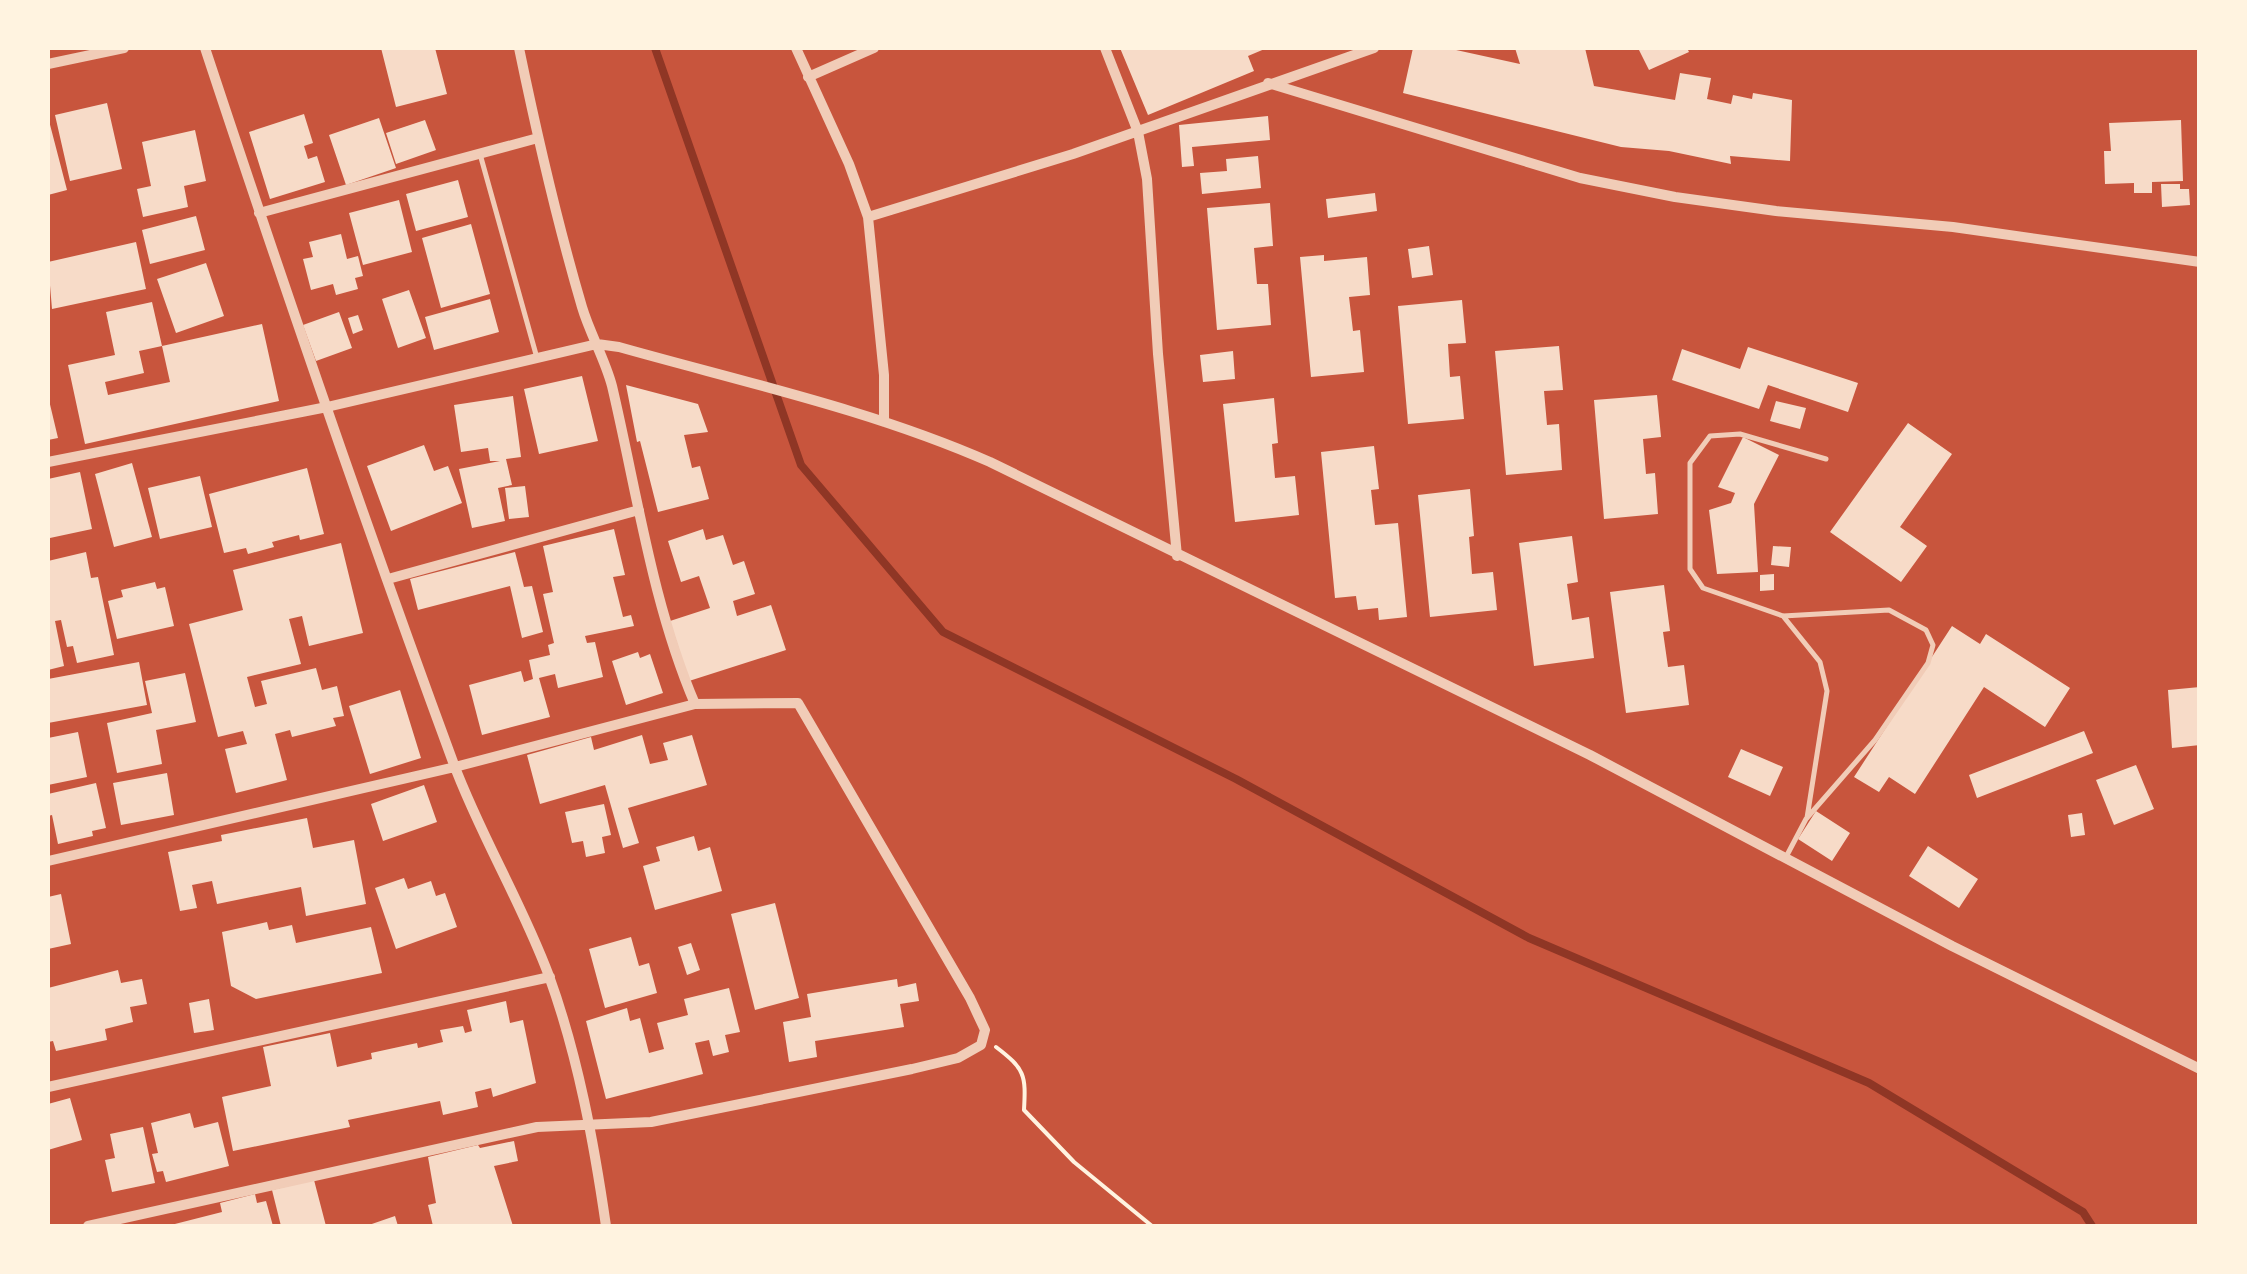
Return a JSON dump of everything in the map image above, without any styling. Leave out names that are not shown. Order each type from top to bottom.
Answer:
[{"type":"street","points":[[48,64],[124,48]]},
{"type":"street","points":[[204,48],[455,767],[550,978],[588,1124],[606,1226]]},
{"type":"street","points":[[519,48],[582,307],[610,381],[678,664],[695,704]]},
{"type":"street","points":[[796,48],[849,164],[868,217],[884,375],[884,422]]},
{"type":"street","points":[[808,76],[874,48]]},
{"type":"street","points":[[1106,48],[1138,132],[1147,179],[1177,556]]},
{"type":"street","points":[[868,217],[1138,132],[1268,82],[1374,48]]},
{"type":"street","points":[[1268,82],[1580,178],[1675,197],[1776,211],[1954,227],[2200,262]]},
{"type":"street","points":[[259,213],[538,138]]},
{"type":"street","points":[[48,462],[327,407],[597,344],[804,398],[927,436],[990,462],[1590,755],[1784,859],[2200,1069]]},
{"type":"street","points":[[388,578],[639,510]]},
{"type":"street","points":[[48,860],[455,767],[695,704],[798,703],[970,998],[985,1038],[982,1046],[972,1052],[912,1069],[651,1122],[537,1127],[88,1226]]},
{"type":"street","points":[[48,1088],[550,978]]},
{"type":"lane","points":[[480,153],[537,358]]},
{"type":"lane","points":[[1784,859],[1806,819],[1875,740],[1928,663],[1933,645],[1926,630],[1889,610],[1783,616],[1704,588],[1690,569],[1690,463],[1710,436],[1740,434],[1826,459]]},
{"type":"lane","points":[[1783,616],[1820,662],[1827,691],[1806,819]]},
{"type":"path","points":[[985,1038],[1021,1066],[1024,1110],[1074,1162],[1152,1226]]},
{"type":"building","points":[[381,48],[435,48],[447,94],[396,107]]},
{"type":"building","points":[[1120,48],[1267,48],[1248,56],[1254,71],[1148,115]]},
{"type":"building","points":[[1413,48],[1447,48],[1520,64],[1515,48],[1585,48],[1594,86],[1675,100],[1680,73],[1711,78],[1707,99],[1731,104],[1733,95],[1752,99],[1753,93],[1792,100],[1790,161],[1730,156],[1731,164],[1669,151],[1621,147],[1403,93]]},
{"type":"building","points":[[1638,48],[1687,48],[1689,52],[1649,70]]},
{"type":"building","points":[[107,103],[122,169],[70,181],[55,115]]},
{"type":"building","points":[[304,114],[313,143],[304,146],[308,159],[317,156],[325,182],[270,199],[249,132]]},
{"type":"building","points":[[1268,116],[1270,140],[1192,147],[1194,166],[1182,167],[1179,125]]},
{"type":"building","points":[[48,117],[67,190],[48,195]]},
{"type":"building","points":[[379,118],[396,168],[346,185],[329,135]]},
{"type":"building","points":[[425,120],[436,150],[396,164],[386,133]]},
{"type":"building","points":[[2181,120],[2183,181],[2152,182],[2152,193],[2134,193],[2134,183],[2105,184],[2104,151],[2111,151],[2109,123]]},
{"type":"building","points":[[195,130],[206,181],[184,186],[188,207],[143,217],[137,189],[151,186],[142,142]]},
{"type":"building","points":[[1258,156],[1261,188],[1202,194],[1200,173],[1227,171],[1226,159]]},
{"type":"building","points":[[458,180],[468,217],[416,231],[406,194]]},
{"type":"building","points":[[2161,184],[2180,184],[2180,189],[2189,189],[2190,205],[2162,207]]},
{"type":"building","points":[[1375,193],[1377,211],[1328,218],[1326,199]]},
{"type":"building","points":[[399,200],[412,252],[363,265],[349,213]]},
{"type":"building","points":[[1270,203],[1273,246],[1254,248],[1257,284],[1268,284],[1271,325],[1217,330],[1207,208]]},
{"type":"building","points":[[196,216],[205,250],[150,264],[142,230]]},
{"type":"building","points":[[471,224],[490,294],[441,308],[422,238]]},
{"type":"building","points":[[341,234],[347,259],[358,256],[363,276],[355,278],[358,289],[336,295],[333,284],[311,290],[303,259],[313,257],[309,242]]},
{"type":"building","points":[[136,242],[146,289],[52,309],[48,262]]},
{"type":"building","points":[[1429,246],[1433,275],[1412,278],[1408,249]]},
{"type":"building","points":[[1324,255],[1324,261],[1367,257],[1370,295],[1349,297],[1353,331],[1360,330],[1364,372],[1311,377],[1300,257]]},
{"type":"building","points":[[206,263],[224,316],[176,333],[157,279]]},
{"type":"building","points":[[409,290],[426,338],[398,348],[382,299]]},
{"type":"building","points":[[490,299],[499,332],[434,350],[425,317]]},
{"type":"building","points":[[1462,300],[1466,343],[1448,344],[1450,377],[1460,376],[1464,419],[1408,424],[1398,306]]},
{"type":"building","points":[[152,302],[162,346],[262,324],[279,401],[85,444],[68,365],[115,355],[106,312]],"holes":[[[162,346],[170,382],[108,395],[105,382],[144,373],[139,351]]]},
{"type":"building","points":[[339,312],[352,348],[316,361],[303,325]]},
{"type":"building","points":[[358,315],[363,330],[353,334],[348,318]]},
{"type":"building","points":[[1559,346],[1563,390],[1544,391],[1547,425],[1559,424],[1562,470],[1506,475],[1495,351]]},
{"type":"building","points":[[1748,347],[1858,383],[1848,412],[1768,385],[1759,409],[1672,380],[1682,349],[1740,369]]},
{"type":"building","points":[[1233,351],[1235,379],[1203,382],[1200,355]]},
{"type":"building","points":[[582,376],[598,441],[539,454],[524,389]]},
{"type":"building","points":[[626,385],[698,404],[708,432],[684,435],[692,468],[700,466],[709,499],[658,512],[640,441],[637,442]]},
{"type":"building","points":[[1657,395],[1661,437],[1643,439],[1646,474],[1655,473],[1658,514],[1604,519],[1594,400]]},
{"type":"building","points":[[48,396],[58,438],[48,440]]},
{"type":"building","points":[[513,396],[521,457],[506,459],[512,485],[498,488],[505,521],[472,528],[459,469],[500,461],[490,461],[488,448],[461,452],[454,405]]},
{"type":"building","points":[[1274,398],[1278,443],[1272,444],[1275,478],[1295,476],[1299,515],[1235,522],[1223,404]]},
{"type":"building","points":[[1776,401],[1806,408],[1800,429],[1770,421]]},
{"type":"building","points":[[1908,423],[1952,454],[1900,527],[1927,546],[1901,582],[1830,532]]},
{"type":"building","points":[[1743,437],[1779,455],[1754,504],[1758,572],[1717,574],[1709,510],[1731,503],[1735,493],[1718,487]]},
{"type":"building","points":[[424,445],[434,471],[448,466],[462,503],[391,531],[367,466]]},
{"type":"building","points":[[1374,446],[1379,489],[1371,490],[1375,525],[1398,523],[1407,617],[1379,620],[1378,608],[1358,610],[1356,596],[1335,598],[1321,452]]},
{"type":"building","points":[[132,463],[152,537],[114,547],[95,474]]},
{"type":"building","points":[[307,468],[324,534],[272,542],[274,547],[248,554],[246,548],[224,553],[209,494]]},
{"type":"building","points":[[80,472],[92,529],[50,538],[48,479]]},
{"type":"building","points":[[200,476],[212,527],[160,539],[148,488]]},
{"type":"building","points":[[525,486],[529,517],[509,519],[505,488]]},
{"type":"building","points":[[1470,489],[1472,574],[1493,572],[1497,610],[1430,617],[1418,495]]},
{"type":"building","points":[[614,529],[625,575],[613,577],[623,617],[631,615],[634,626],[585,636],[587,643],[595,642],[603,677],[558,688],[555,674],[539,678],[550,717],[482,735],[469,685],[521,671],[524,682],[533,679],[529,660],[550,655],[548,645],[554,643],[543,594],[553,592],[543,546]]},
{"type":"building","points":[[703,529],[706,540],[723,535],[733,565],[744,561],[755,594],[733,601],[737,616],[771,605],[786,650],[689,681],[670,621],[710,608],[699,576],[681,582],[668,541]]},
{"type":"building","points":[[1572,536],[1578,582],[1567,584],[1572,620],[1589,617],[1594,658],[1534,666],[1519,543]]},
{"type":"building","points":[[341,543],[363,633],[309,646],[302,616],[289,619],[301,664],[247,677],[255,707],[267,704],[261,681],[316,668],[322,690],[337,686],[344,716],[333,718],[336,726],[292,737],[290,730],[275,734],[287,780],[236,793],[225,749],[247,744],[243,731],[218,737],[189,624],[243,610],[233,570]]},
{"type":"building","points":[[1773,546],[1791,547],[1789,567],[1771,565]]},
{"type":"building","points":[[86,552],[91,578],[98,577],[114,655],[77,663],[73,646],[67,647],[61,620],[55,621],[64,666],[48,670],[48,561]]},
{"type":"building","points":[[515,552],[524,587],[532,586],[543,632],[522,638],[510,586],[418,610],[410,579]]},
{"type":"building","points":[[1774,574],[1774,590],[1760,591],[1760,575]]},
{"type":"building","points":[[155,582],[157,589],[165,587],[174,626],[117,639],[108,601],[123,597],[121,590]]},
{"type":"building","points":[[1664,585],[1670,631],[1663,632],[1668,667],[1684,665],[1689,705],[1626,713],[1610,592]]},
{"type":"building","points":[[1952,626],[1980,644],[1986,634],[2070,688],[2045,727],[1984,687],[1915,794],[1889,777],[1879,792],[1854,777]]},
{"type":"building","points":[[638,652],[640,658],[650,654],[663,693],[626,705],[612,661]]},
{"type":"building","points":[[139,662],[147,705],[48,723],[48,679]]},
{"type":"building","points":[[185,673],[196,722],[156,730],[162,764],[117,773],[107,723],[152,713],[145,681]]},
{"type":"building","points":[[2200,687],[2200,745],[2172,748],[2168,690]]},
{"type":"building","points":[[400,690],[421,758],[370,774],[349,706]]},
{"type":"building","points":[[2084,731],[2093,753],[1977,798],[1969,775]]},
{"type":"building","points":[[78,732],[87,777],[48,785],[48,738]]},
{"type":"building","points":[[642,735],[650,764],[668,760],[663,743],[692,735],[707,785],[628,808],[639,843],[623,848],[605,785],[540,804],[527,755],[591,737],[594,750]]},
{"type":"building","points":[[1741,749],[1783,767],[1770,796],[1728,777]]},
{"type":"building","points":[[2136,765],[2154,809],[2114,825],[2096,780]]},
{"type":"building","points":[[167,773],[174,815],[121,825],[113,783]]},
{"type":"building","points":[[96,783],[106,828],[92,831],[93,836],[58,844],[52,815],[48,816],[48,794]]},
{"type":"building","points":[[424,785],[437,822],[383,841],[371,804]]},
{"type":"building","points":[[604,804],[611,835],[602,837],[605,853],[586,857],[583,841],[572,843],[565,812]]},
{"type":"building","points":[[1816,811],[1850,833],[1832,861],[1798,839]]},
{"type":"building","points":[[2082,813],[2085,835],[2071,837],[2068,815]]},
{"type":"building","points":[[307,818],[313,848],[354,840],[366,904],[306,916],[301,887],[217,904],[212,881],[192,885],[197,908],[180,911],[168,852],[222,841],[221,835]]},
{"type":"building","points":[[694,836],[698,851],[710,847],[722,891],[655,910],[643,866],[660,861],[656,847]]},
{"type":"building","points":[[1928,846],[1978,879],[1959,908],[1909,876]]},
{"type":"building","points":[[404,878],[408,889],[431,881],[436,896],[445,893],[457,927],[396,949],[375,888]]},
{"type":"building","points":[[61,894],[71,944],[48,949],[48,897]]},
{"type":"building","points":[[775,903],[799,998],[755,1010],[731,914]]},
{"type":"building","points":[[267,922],[269,930],[292,925],[296,943],[371,927],[382,973],[256,999],[231,986],[222,932]]},
{"type":"building","points":[[631,937],[639,966],[649,963],[657,993],[605,1008],[589,949]]},
{"type":"building","points":[[691,943],[700,970],[687,975],[678,947]]},
{"type":"building","points":[[118,970],[121,983],[142,979],[147,1004],[130,1007],[133,1022],[105,1029],[107,1040],[56,1051],[53,1041],[48,1042],[48,988]]},
{"type":"building","points":[[897,979],[898,987],[916,983],[919,1001],[900,1004],[904,1027],[815,1041],[817,1057],[789,1062],[783,1022],[811,1017],[807,994]]},
{"type":"building","points":[[729,988],[740,1032],[725,1035],[729,1052],[713,1056],[709,1040],[695,1043],[703,1074],[606,1099],[586,1021],[627,1008],[630,1021],[640,1018],[649,1053],[664,1049],[657,1023],[688,1015],[684,999]]},
{"type":"building","points":[[209,999],[214,1030],[194,1033],[189,1003]]},
{"type":"building","points":[[506,1001],[510,1023],[523,1020],[536,1083],[493,1097],[491,1088],[475,1092],[478,1107],[443,1115],[440,1101],[348,1120],[350,1127],[233,1151],[222,1097],[271,1086],[263,1047],[330,1033],[337,1067],[372,1059],[371,1053],[443,1042],[440,1030],[463,1026],[465,1033],[472,1031],[467,1010]]},
{"type":"building","points":[[70,1098],[82,1140],[48,1150],[48,1104]]},
{"type":"building","points":[[190,1113],[194,1128],[218,1122],[229,1166],[166,1182],[163,1171],[157,1172],[152,1154],[158,1153],[151,1123]]},
{"type":"building","points":[[143,1127],[155,1183],[112,1192],[105,1160],[115,1158],[110,1134]]},
{"type":"building","points":[[514,1141],[518,1161],[494,1166],[513,1226],[433,1226],[428,1205],[436,1203],[428,1157]]},
{"type":"building","points":[[314,1180],[326,1226],[281,1226],[272,1190]]},
{"type":"building","points":[[255,1194],[257,1203],[266,1201],[273,1226],[167,1226],[222,1212],[220,1203]]},
{"type":"building","points":[[395,1216],[398,1226],[366,1226]]},
{"type":"waterway","points":[[655,48],[801,465],[943,632],[1236,779],[1529,938],[1869,1083],[2083,1212],[2092,1226]]}]
